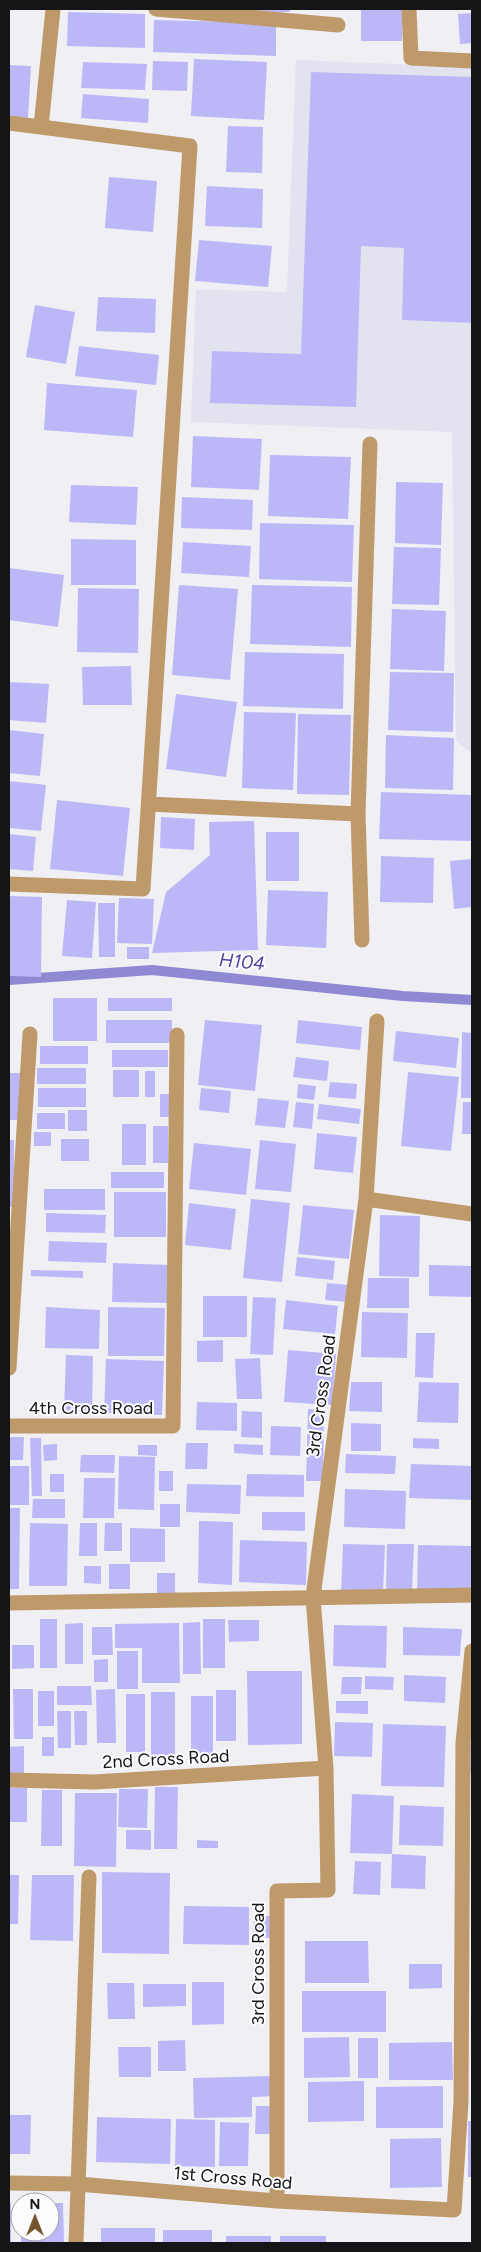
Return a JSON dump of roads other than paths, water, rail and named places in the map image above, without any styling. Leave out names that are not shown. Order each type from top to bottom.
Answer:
[{"type":"street","points":[[41,127],[53,9]]},
{"type":"street","points":[[156,9],[338,25]]},
{"type":"street","points":[[409,9],[411,58],[472,61]]},
{"type":"street","points":[[9,123],[190,146],[143,889],[9,884]]},
{"type":"street","points":[[362,940],[358,814],[370,444]]},
{"type":"street","points":[[149,804],[358,814]]},
{"type":"street","name":"3rd Cross Road","points":[[277,2201],[277,1891],[328,1890],[326,1768],[313,1597],[366,1199],[377,1021]]},
{"type":"street","points":[[9,1368],[30,1034]]},
{"type":"street","name":"4th Cross Road","points":[[9,1426],[173,1426],[177,1035]]},
{"type":"street","points":[[366,1199],[472,1214]]},
{"type":"street","points":[[9,1603],[472,1595]]},
{"type":"street","points":[[467,2102],[463,1743],[472,1651]]},
{"type":"street","name":"2nd Cross Road","points":[[9,1780],[94,1782],[326,1768]]},
{"type":"street","points":[[76,2243],[89,1877]]},
{"type":"street","name":"1st Cross Road","points":[[9,2183],[78,2184],[277,2201],[454,2210],[467,2102]]},
{"type":"waterway","name":"H104","points":[[9,980],[152,970],[403,996],[472,1000]]}]
